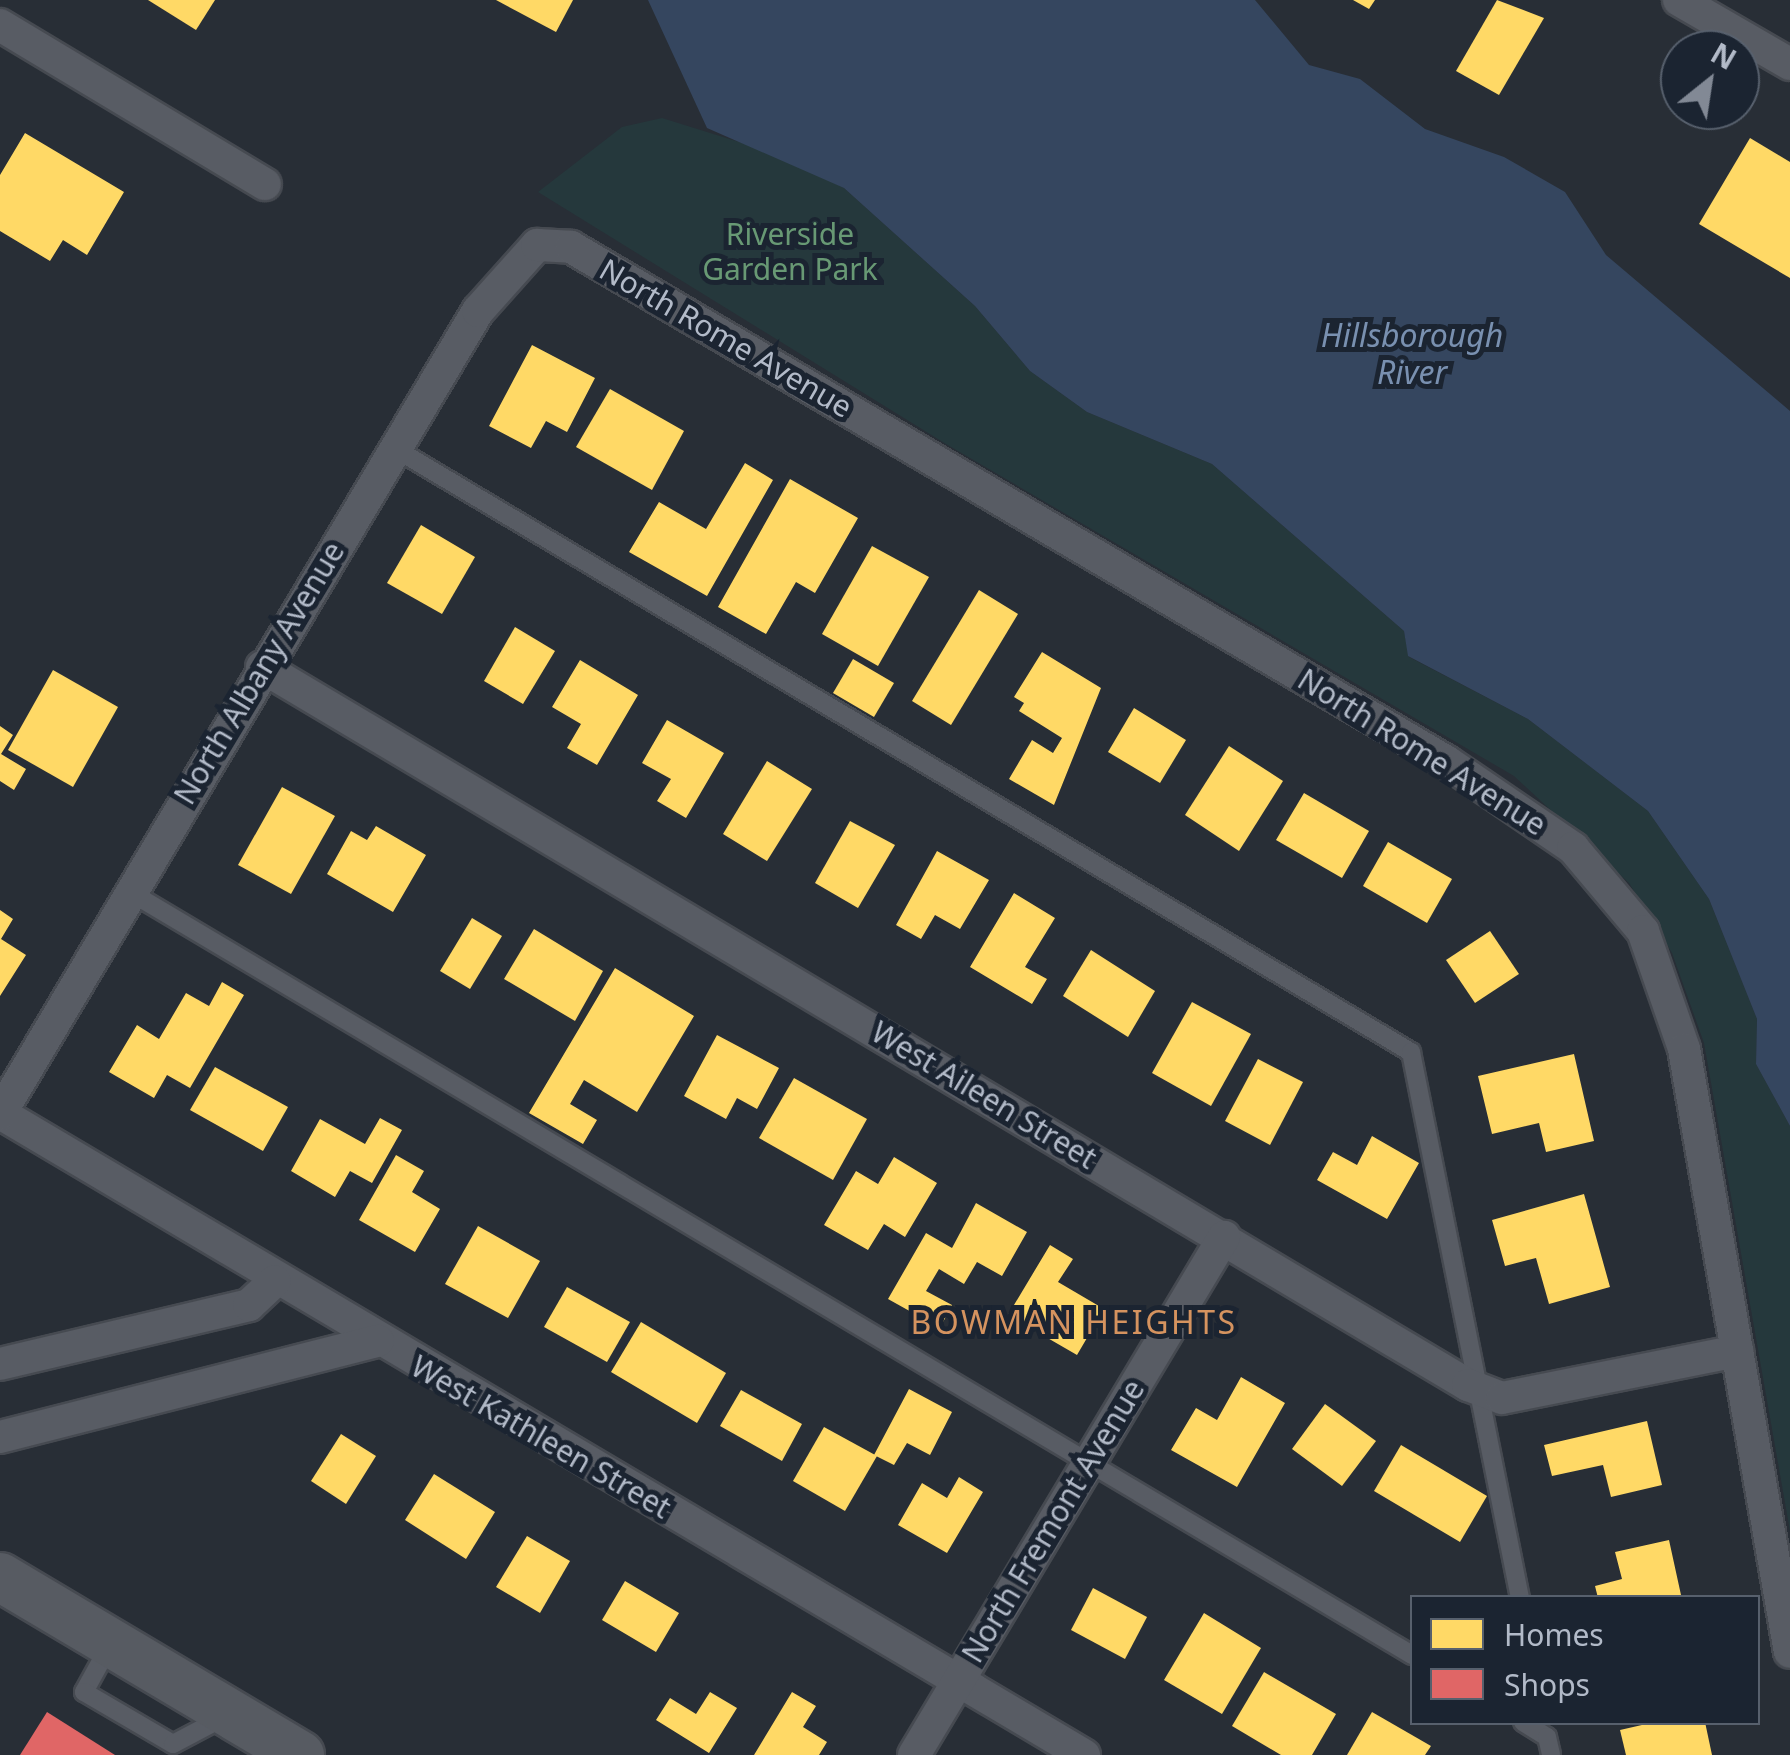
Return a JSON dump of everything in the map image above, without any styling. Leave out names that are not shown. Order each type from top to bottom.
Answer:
[{"type":"main road","points":[[0,1577],[300,1755]]},
{"type":"street","points":[[1679,0],[1790,64]]},
{"type":"street","points":[[0,24],[265,184]]},
{"type":"street","name":"North Albany Avenue","points":[[0,1114],[13,1063],[130,892],[478,311],[536,245]]},
{"type":"street","name":"North Rome Avenue","points":[[536,245],[572,247],[1447,762],[1573,848],[1643,931],[1684,1049],[1790,1652]]},
{"type":"street","name":"West Aileen Street","points":[[262,667],[1481,1390],[1502,1398],[1737,1351]]},
{"type":"street","name":"West Kathleen Street","points":[[0,1114],[274,1281],[1084,1755]]},
{"type":"street","name":"North Fremont Avenue","points":[[914,1755],[1224,1237]]},
{"type":"street","points":[[0,1364],[249,1305],[274,1281]]},
{"type":"street","points":[[0,1436],[378,1341]]},
{"type":"lane","points":[[394,448],[1411,1052],[1519,1595]]},
{"type":"lane","points":[[130,892],[1090,1458],[1410,1654]]},
{"type":"green space","name":"Riverside Garden Park","points":[[662,118],[778,154],[844,188],[975,306],[1030,371],[1087,412],[1212,464],[1404,631],[1409,657],[1528,719],[1648,811],[1709,899],[1757,1019],[1756,1064],[1790,1126],[1790,1531],[1704,1043],[1672,953],[1629,883],[1514,776],[946,444],[538,192],[622,127]]},
{"type":"water","name":"Hillsborough River","points":[[648,0],[1255,0],[1309,65],[1360,79],[1425,129],[1504,157],[1565,192],[1606,255],[1790,411],[1790,1126],[1756,1064],[1757,1019],[1709,899],[1648,811],[1528,719],[1408,656],[1404,631],[1212,464],[1087,412],[1030,371],[975,306],[844,188],[707,128]]},
{"type":"building: Homes","points":[[148,0],[215,0],[196,30]]},
{"type":"building: Homes","points":[[496,0],[573,0],[556,32]]},
{"type":"building: Homes","points":[[1353,0],[1375,0],[1369,9]]},
{"type":"building: Homes","points":[[1497,0],[1544,18],[1499,95],[1456,71]]},
{"type":"building: Homes","points":[[25,133],[124,192],[87,255],[63,240],[50,261],[0,231],[0,175]]},
{"type":"building: Homes","points":[[1750,138],[1790,162],[1790,278],[1699,224]]},
{"type":"building: Homes","points":[[532,345],[595,378],[567,432],[546,421],[531,448],[489,426]]},
{"type":"building: Homes","points":[[610,389],[684,431],[652,490],[576,447]]},
{"type":"building: Homes","points":[[745,463],[773,480],[707,596],[629,552],[659,502],[706,529]]},
{"type":"building: Homes","points":[[790,479],[858,518],[815,593],[796,582],[766,634],[718,607]]},
{"type":"building: Homes","points":[[421,525],[475,557],[442,614],[387,583]]},
{"type":"building: Homes","points":[[872,546],[929,577],[878,666],[822,634]]},
{"type":"building: Homes","points":[[979,590],[1018,614],[951,725],[912,701]]},
{"type":"building: Homes","points":[[515,627],[555,651],[523,704],[484,681]]},
{"type":"building: Homes","points":[[1042,652],[1101,688],[1054,805],[1009,779],[1032,740],[1053,753],[1062,738],[1019,711],[1024,703],[1014,697]]},
{"type":"building: Homes","points":[[853,659],[894,683],[874,717],[833,693]]},
{"type":"building: Homes","points":[[580,660],[638,695],[597,765],[567,748],[581,724],[552,707]]},
{"type":"building: Homes","points":[[53,670],[118,707],[73,787],[8,750]]},
{"type":"building: Homes","points":[[1134,708],[1186,740],[1160,783],[1108,752]]},
{"type":"building: Homes","points":[[667,720],[724,753],[686,818],[657,801],[671,779],[642,763]]},
{"type":"building: Homes","points":[[0,726],[13,735],[1,754],[26,769],[14,790],[0,781]]},
{"type":"building: Homes","points":[[1229,746],[1283,781],[1239,851],[1185,815]]},
{"type":"building: Homes","points":[[767,761],[812,789],[767,861],[723,834]]},
{"type":"building: Homes","points":[[282,787],[335,816],[291,894],[238,865]]},
{"type":"building: Homes","points":[[1304,793],[1369,831],[1342,878],[1276,840]]},
{"type":"building: Homes","points":[[850,821],[895,845],[858,908],[815,883]]},
{"type":"building: Homes","points":[[376,826],[426,855],[393,912],[327,874],[351,831],[367,840]]},
{"type":"building: Homes","points":[[1388,842],[1452,879],[1427,923],[1363,886]]},
{"type":"building: Homes","points":[[937,851],[989,880],[960,929],[935,915],[921,939],[896,925]]},
{"type":"building: Homes","points":[[1014,893],[1055,918],[1025,967],[1047,979],[1032,1004],[970,967]]},
{"type":"building: Homes","points":[[0,910],[13,919],[1,939],[26,955],[0,996]]},
{"type":"building: Homes","points":[[472,918],[502,936],[470,989],[440,971]]},
{"type":"building: Homes","points":[[534,929],[603,971],[575,1021],[504,979]]},
{"type":"building: Homes","points":[[1490,931],[1519,974],[1475,1003],[1446,960]]},
{"type":"building: Homes","points":[[1091,950],[1155,991],[1128,1037],[1063,996]]},
{"type":"building: Homes","points":[[615,968],[694,1016],[637,1112],[584,1080],[570,1104],[597,1120],[583,1144],[529,1113]]},
{"type":"building: Homes","points":[[222,982],[244,995],[190,1088],[167,1075],[154,1098],[109,1072],[137,1025],[159,1039],[186,993],[209,1006]]},
{"type":"building: Homes","points":[[1192,1002],[1251,1034],[1211,1106],[1152,1073]]},
{"type":"building: Homes","points":[[717,1035],[779,1068],[757,1109],[737,1098],[726,1119],[684,1096]]},
{"type":"building: Homes","points":[[1574,1054],[1594,1141],[1546,1152],[1539,1123],[1492,1134],[1478,1076]]},
{"type":"building: Homes","points":[[1258,1059],[1303,1082],[1270,1145],[1225,1121]]},
{"type":"building: Homes","points":[[215,1067],[288,1107],[263,1151],[190,1110]]},
{"type":"building: Homes","points":[[794,1078],[867,1119],[833,1180],[759,1138]]},
{"type":"building: Homes","points":[[380,1118],[402,1130],[372,1183],[350,1171],[335,1197],[291,1171],[320,1119],[365,1144]]},
{"type":"building: Homes","points":[[1372,1136],[1419,1163],[1387,1219],[1317,1180],[1333,1152],[1357,1165]]},
{"type":"building: Homes","points":[[396,1155],[424,1171],[412,1192],[440,1209],[415,1252],[359,1220]]},
{"type":"building: Homes","points":[[894,1157],[937,1183],[905,1237],[884,1224],[868,1250],[824,1225],[856,1171],[878,1184]]},
{"type":"building: Homes","points":[[1584,1194],[1610,1287],[1549,1304],[1536,1258],[1505,1266],[1492,1220]]},
{"type":"building: Homes","points":[[976,1203],[1027,1232],[1002,1276],[977,1262],[964,1284],[939,1269],[926,1291],[952,1305],[940,1328],[888,1299],[926,1233],[952,1248]]},
{"type":"building: Homes","points":[[478,1226],[540,1261],[508,1318],[445,1284]]},
{"type":"building: Homes","points":[[1050,1245],[1073,1259],[1058,1282],[1104,1309],[1077,1355],[1008,1315]]},
{"type":"building: Homes","points":[[567,1287],[630,1322],[607,1362],[544,1327]]},
{"type":"building: Homes","points":[[641,1322],[726,1373],[697,1423],[611,1372]]},
{"type":"building: Homes","points":[[1241,1377],[1285,1403],[1237,1487],[1171,1450],[1196,1408],[1217,1420]]},
{"type":"building: Homes","points":[[909,1389],[952,1412],[930,1455],[907,1443],[894,1465],[874,1455]]},
{"type":"building: Homes","points":[[741,1390],[802,1424],[782,1461],[720,1426]]},
{"type":"building: Homes","points":[[1325,1404],[1376,1441],[1342,1486],[1292,1449]]},
{"type":"building: Homes","points":[[1647,1421],[1662,1485],[1611,1497],[1603,1465],[1552,1476],[1544,1445]]},
{"type":"building: Homes","points":[[824,1427],[877,1456],[845,1511],[793,1481]]},
{"type":"building: Homes","points":[[341,1434],[376,1456],[346,1504],[311,1481]]},
{"type":"building: Homes","points":[[1401,1445],[1487,1496],[1460,1542],[1374,1491]]},
{"type":"building: Homes","points":[[434,1474],[495,1512],[466,1559],[405,1520]]},
{"type":"building: Homes","points":[[959,1477],[983,1492],[947,1553],[898,1525],[922,1483],[947,1498]]},
{"type":"building: Homes","points":[[527,1536],[570,1561],[540,1613],[496,1587]]},
{"type":"building: Homes","points":[[1669,1540],[1681,1595],[1597,1595],[1595,1586],[1622,1579],[1615,1552]]},
{"type":"building: Homes","points":[[625,1581],[679,1613],[656,1652],[602,1620]]},
{"type":"building: Homes","points":[[1093,1588],[1147,1617],[1125,1659],[1071,1630]]},
{"type":"building: Homes","points":[[1204,1613],[1261,1648],[1222,1714],[1164,1680]]},
{"type":"building: Homes","points":[[1264,1672],[1336,1714],[1312,1755],[1281,1755],[1232,1726]]},
{"type":"building: Homes","points":[[710,1692],[737,1708],[709,1753],[656,1720],[670,1698],[696,1714]]},
{"type":"building: Homes","points":[[792,1692],[816,1706],[803,1727],[827,1742],[819,1755],[754,1755]]},
{"type":"building: Homes","points":[[1372,1712],[1431,1746],[1425,1755],[1347,1755]]},
{"type":"building: Homes","points":[[1642,1725],[1706,1725],[1712,1755],[1626,1755],[1620,1730]]},
{"type":"building: Shops","points":[[47,1712],[115,1755],[20,1755]]},
{"type":"district","name":"BOWMAN HEIGHTS","points":[[1074,1322]]}]
